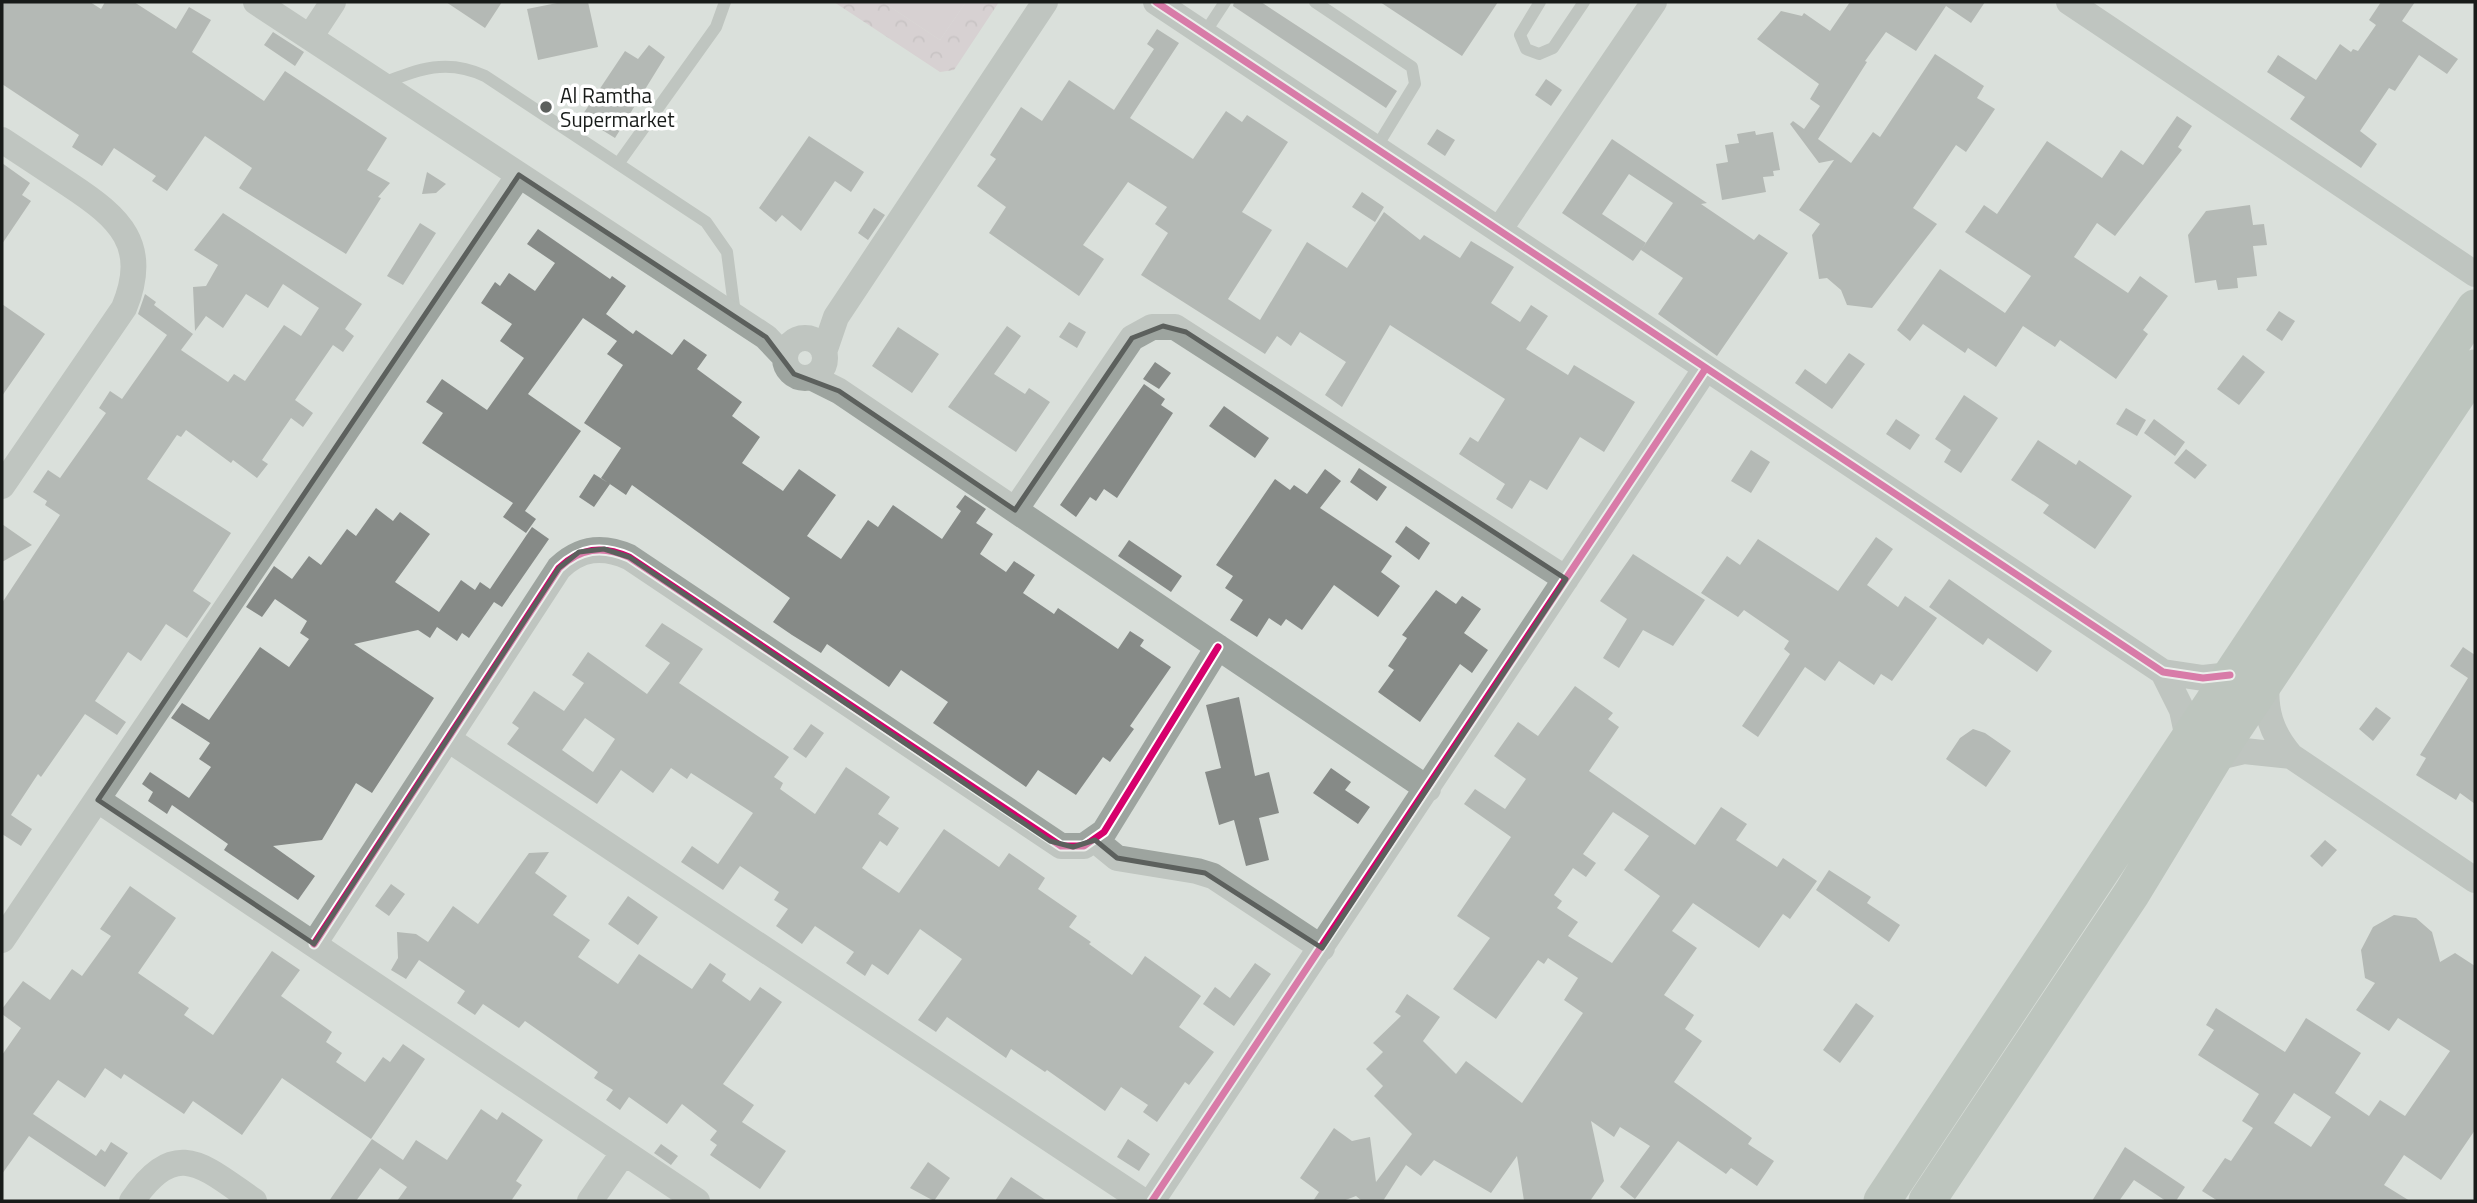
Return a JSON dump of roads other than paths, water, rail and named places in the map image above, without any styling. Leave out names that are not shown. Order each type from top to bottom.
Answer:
[{"type":"main road","points":[[1927,1201],[2132,893],[2201,748],[2230,675],[2475,308]]},
{"type":"main road","points":[[1882,1201],[2201,748],[2267,680],[2475,368]]},
{"type":"street","points":[[256,2],[735,318],[766,337],[808,355],[839,391],[1428,789]]},
{"type":"street","points":[[310,37],[333,2]]},
{"type":"street","points":[[808,355],[1045,2]]},
{"type":"street","points":[[1156,2],[2162,672],[2203,678],[2230,675]]},
{"type":"street","points":[[1499,230],[1654,2]]},
{"type":"street","points":[[2069,2],[2475,274]]},
{"type":"street","points":[[2,140],[101,205],[118,221],[130,241],[135,264],[133,287],[124,309],[11,453],[2,486]]},
{"type":"street","points":[[2,940],[519,175]]},
{"type":"street","points":[[1015,510],[1132,338],[1152,327],[1175,327],[1566,579]]},
{"type":"street","points":[[1152,1201],[1706,368]]},
{"type":"street","points":[[314,944],[559,568],[579,552],[604,549],[629,557],[1051,841],[1073,847],[1095,840],[1104,832],[1218,647]]},
{"type":"street","points":[[2162,672],[2201,748],[2291,756]]},
{"type":"street","points":[[2267,680],[2267,713],[2280,743],[2291,756],[2475,880]]},
{"type":"street","points":[[448,738],[1143,1201]]},
{"type":"street","points":[[98,800],[697,1201]]},
{"type":"street","points":[[1095,840],[1117,858],[1213,876],[1322,948]]},
{"type":"street","points":[[590,1201],[624,1152]]},
{"type":"street","points":[[137,1195],[159,1169],[169,1164],[192,1163],[219,1177],[254,1201]]},
{"type":"lane","points":[[618,164],[716,27],[726,2]]},
{"type":"lane","points":[[1205,34],[1225,2]]},
{"type":"lane","points":[[1315,2],[1412,66],[1415,84],[1376,148]]},
{"type":"lane","points":[[1540,2],[1520,35],[1526,49],[1539,54],[1553,48],[1584,2]]},
{"type":"lane","points":[[382,83],[432,66],[472,70],[618,164],[714,231],[730,264],[735,318]]},
{"type":"place","name":"Al Ramtha Supermarket","points":[[546,107]]}]
